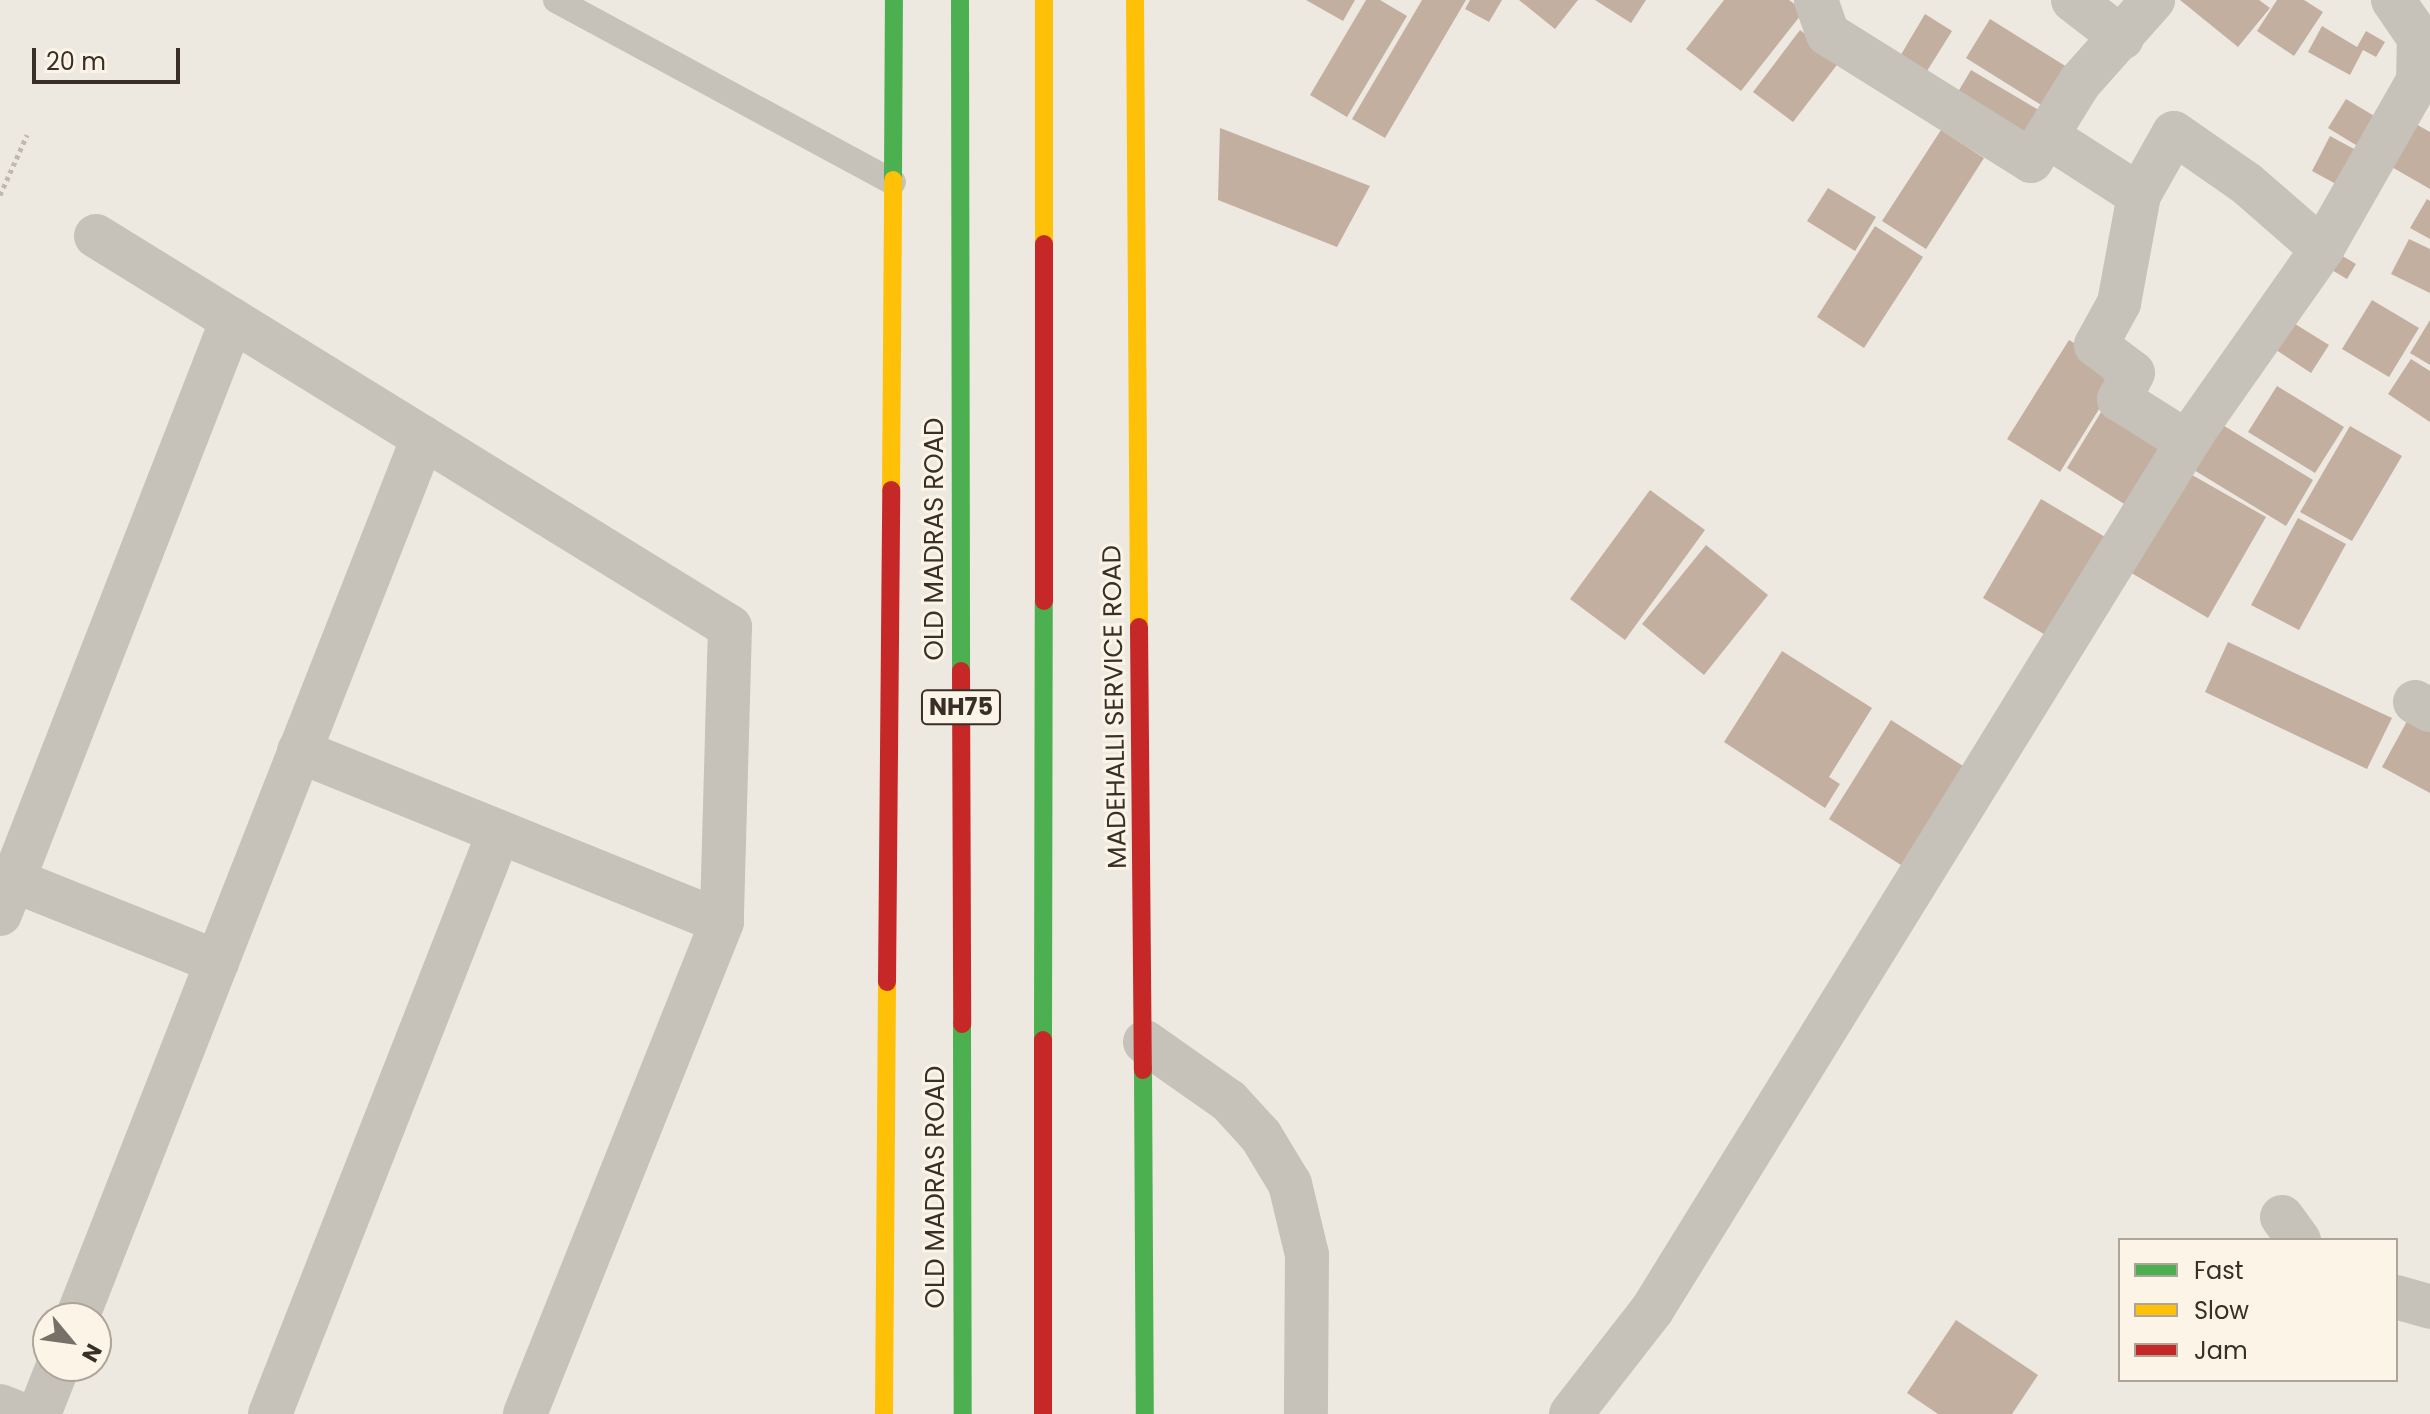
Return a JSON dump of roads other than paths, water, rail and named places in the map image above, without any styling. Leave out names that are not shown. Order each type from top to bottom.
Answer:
[{"type":"main road","points":[[884,1414],[894,0]]},
{"type":"main road","name":"OLD MADRAS ROAD","points":[[960,0],[963,1414]]},
{"type":"main road","points":[[1043,1414],[1044,0]]},
{"type":"main road","name":"MADEHALLI SERVICE ROAD","points":[[1135,0],[1145,1042],[1145,1414]]},
{"type":"street","points":[[1816,0],[1828,34],[2031,161],[2080,82],[2153,0]]},
{"type":"street","points":[[2073,0],[2122,38]]},
{"type":"street","points":[[1571,1414],[1652,1310],[2187,442],[2322,249],[2418,81],[2419,38],[2393,0]]},
{"type":"street","points":[[2187,442],[2119,399],[2133,373],[2096,345],[2119,303],[2139,195],[2174,133],[2246,183],[2322,249]]},
{"type":"street","points":[[2047,136],[2139,195]]},
{"type":"street","points":[[96,236],[730,627],[722,922],[525,1414]]},
{"type":"street","points":[[217,962],[4,890],[232,320]]},
{"type":"street","points":[[83,1302],[423,438]]},
{"type":"street","points":[[299,751],[722,922]]},
{"type":"street","points":[[270,1414],[499,832]]},
{"type":"street","points":[[1145,1042],[1229,1101],[1261,1136],[1290,1184],[1307,1255],[1306,1414]]},
{"type":"street","points":[[2398,1298],[2430,1307]]},
{"type":"street","points":[[39,1414],[52,1382]]},
{"type":"street","points":[[0,1406],[20,1414]]},
{"type":"lane","points":[[556,0],[893,182]]}]
